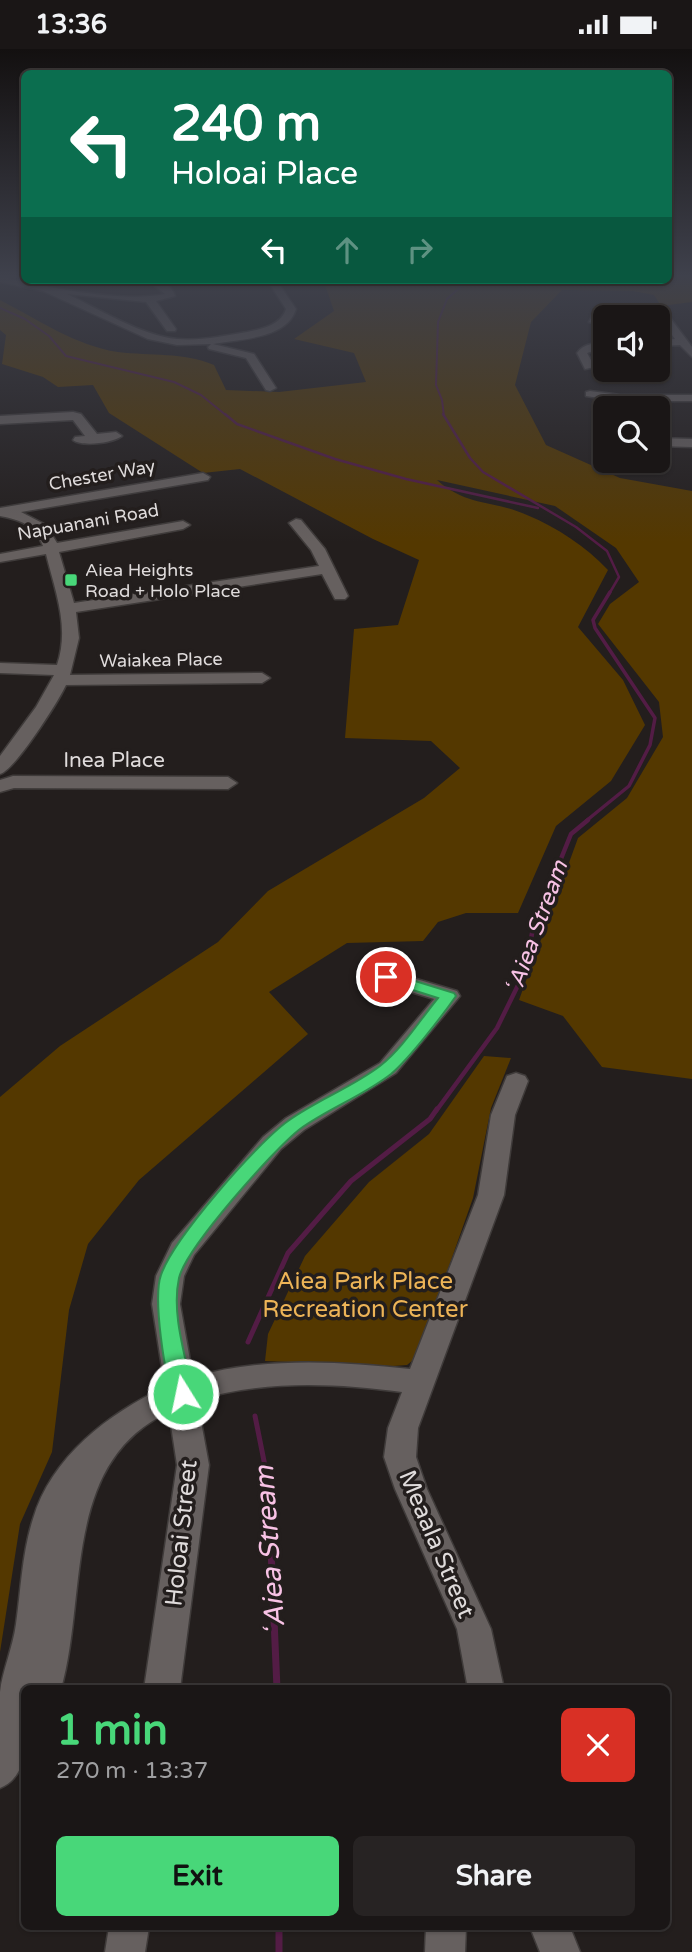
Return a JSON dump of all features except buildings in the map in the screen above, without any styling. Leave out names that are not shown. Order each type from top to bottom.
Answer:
[{"type":"street","points":[[257,364],[270,388]]},
{"type":"street","points":[[590,394],[620,398],[692,398]]},
{"type":"street","points":[[0,420],[73,416],[77,417],[94,439]]},
{"type":"street","points":[[79,440],[116,436]]},
{"type":"street","points":[[670,442],[692,443]]},
{"type":"street","name":"Chester Way","points":[[4,512],[203,477]]},
{"type":"street","points":[[0,768],[34,722],[61,675],[71,636],[52,550],[43,527],[4,512]]},
{"type":"street","points":[[296,523],[318,549],[340,596]]},
{"type":"street","name":"Napuanani Road","points":[[0,558],[183,525]]},
{"type":"street","points":[[67,609],[327,569]]},
{"type":"street","name":"Waiakea Place","points":[[0,668],[61,675],[262,678]]},
{"type":"street","name":"Inea Place","points":[[0,786],[13,782],[228,783]]},
{"type":"street","name":"Holoai Street","points":[[163,1685],[192,1465],[183,1394],[166,1304],[170,1276],[181,1250],[272,1143],[295,1124],[388,1068],[449,996],[386,977]]},
{"type":"street","name":"Meaala Street","points":[[485,1685],[474,1629],[411,1489],[400,1457],[402,1428],[491,1195],[503,1115],[516,1081]]},
{"type":"street","points":[[0,1726],[25,1671],[48,1522],[57,1496],[72,1471],[106,1440],[152,1406],[183,1394],[247,1378],[341,1373],[419,1382]]},
{"type":"street","points":[[44,1685],[53,1655],[69,1524],[106,1440]]},
{"type":"street","points":[[0,1770],[21,1737]]},
{"type":"street","points":[[125,1952],[129,1930]]},
{"type":"street","points":[[445,1930],[445,1952]]},
{"type":"street","points":[[551,1930],[560,1952]]},
{"type":"green space","points":[[2,364],[210,364],[214,365],[226,390],[279,392],[366,382],[358,364],[520,364],[515,385],[546,445],[593,466],[593,473],[609,473],[620,478],[692,491],[692,1079],[602,1067],[563,1016],[519,1000],[578,838],[627,798],[663,737],[659,702],[598,624],[610,604],[639,582],[616,548],[555,506],[437,480],[459,495],[515,510],[550,526],[580,545],[608,570],[578,627],[623,680],[645,725],[611,781],[556,826],[518,913],[466,913],[438,922],[423,941],[347,943],[269,992],[308,1034],[139,1180],[88,1244],[69,1310],[52,1452],[20,1524],[0,1652],[0,1097],[60,1046],[218,942],[268,891],[424,798],[460,768],[431,741],[345,738],[354,629],[398,625],[419,560],[373,539],[240,469],[203,473],[109,413],[93,385],[58,387],[43,377]]},
{"type":"green space","name":"Aiea Park Place Recreation Center","points":[[484,1056],[511,1058],[491,1108],[473,1198],[417,1357],[407,1365],[393,1366],[265,1361],[268,1334],[305,1256],[369,1182],[429,1134]]},
{"type":"waterway","points":[[98,364],[174,382],[201,395],[227,416]]},
{"type":"waterway","name":"ʻAiea Stream","points":[[437,364],[436,385],[444,416]]},
{"type":"waterway","points":[[225,414],[237,424],[335,459],[406,479],[538,508]]},
{"type":"waterway","name":"ʻAiea Stream","points":[[444,416],[470,458],[483,472],[576,527],[607,551],[619,577],[609,594]]},
{"type":"waterway","name":"ʻAiea Stream","points":[[586,821],[629,786],[650,745],[655,718],[595,628],[593,620],[610,592]]},
{"type":"waterway","name":"ʻAiea Stream","points":[[436,1111],[497,1028],[525,971],[533,928],[571,834],[588,820]]},
{"type":"waterway","name":"ʻAiea Stream","points":[[248,1342],[288,1253],[351,1181],[430,1119],[437,1109]]},
{"type":"waterway","name":"ʻAiea Stream","points":[[255,1416],[268,1481]]},
{"type":"waterway","name":"ʻAiea Stream","points":[[268,1479],[277,1685]]},
{"type":"waterway","name":"ʻAiea Stream","points":[[279,1930],[279,1952]]},
{"type":"place","name":"Aiea Heights Road + Holo Place","points":[[71,580]]},
{"type":"route","points":[[183,1394],[166,1304],[170,1276],[181,1250],[272,1143],[295,1124],[388,1068],[449,996],[386,977]]}]
